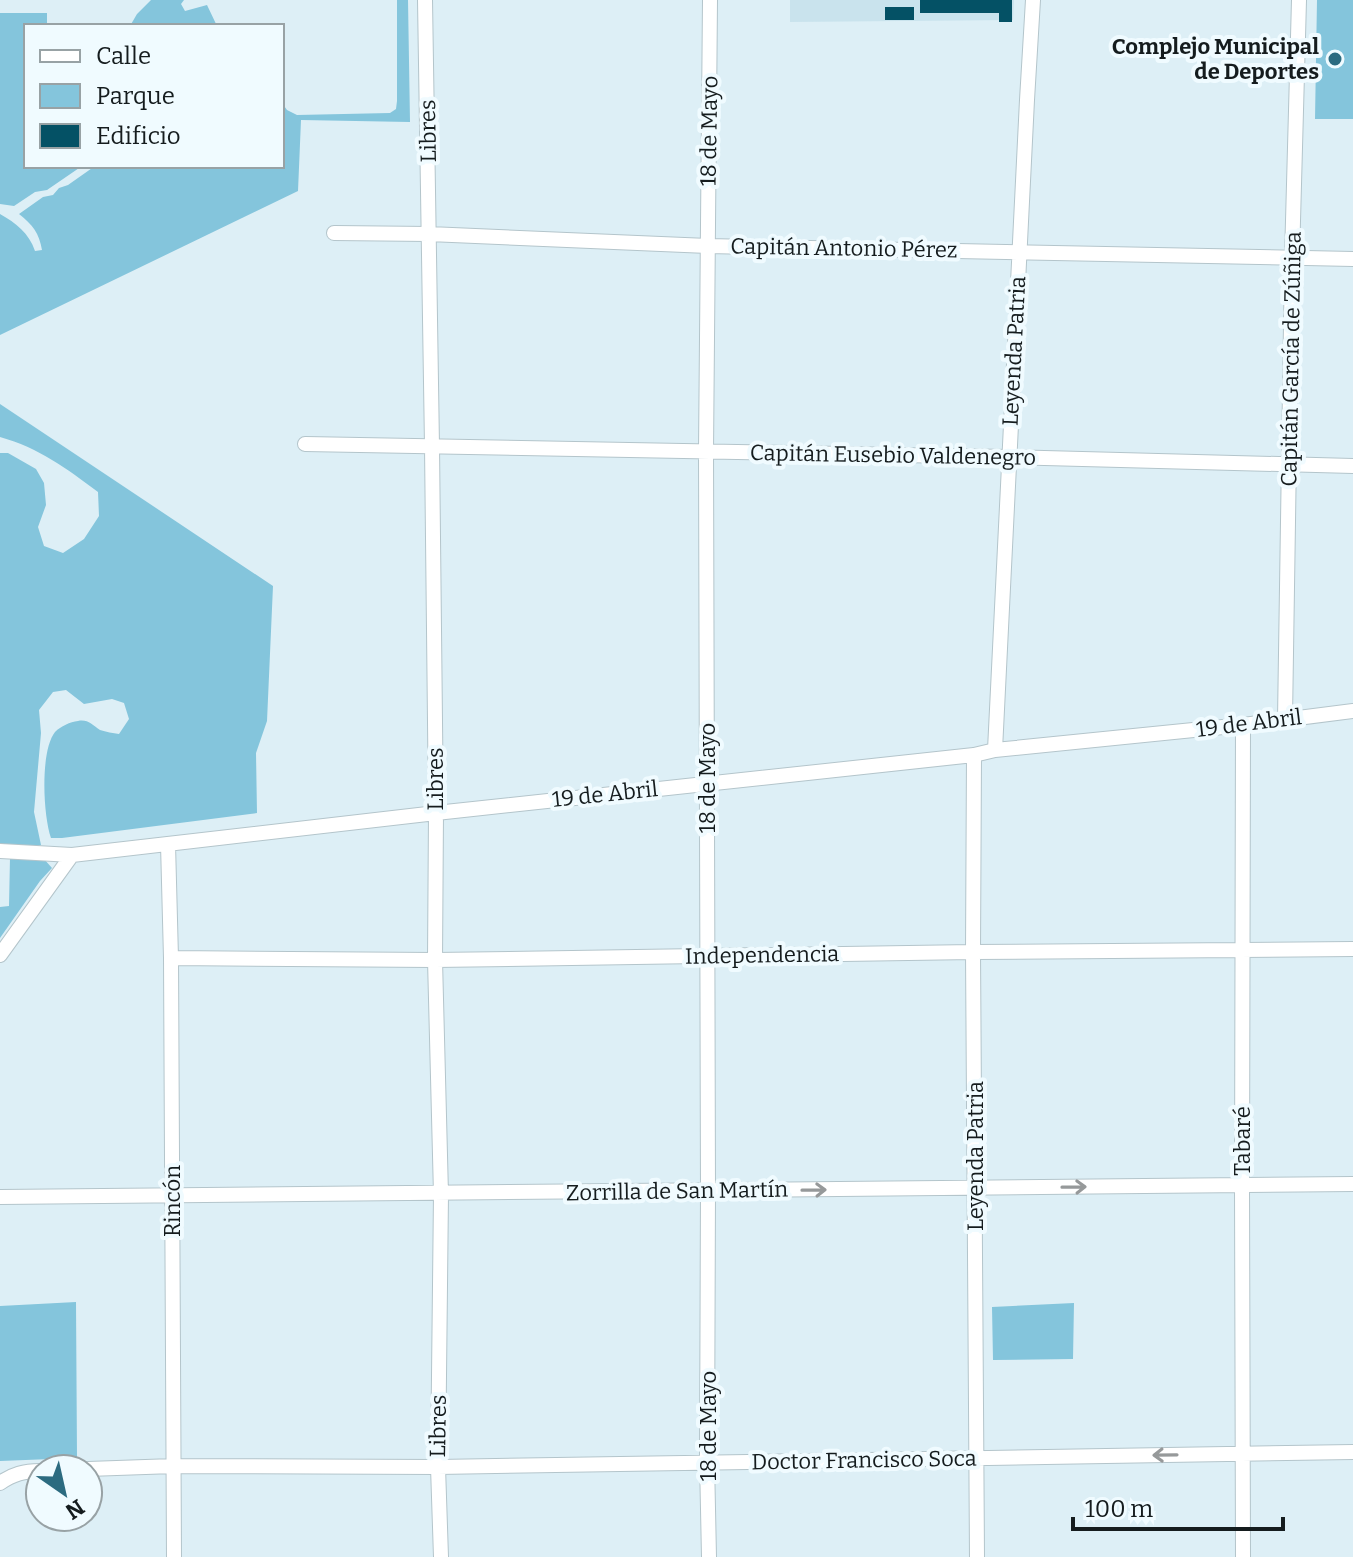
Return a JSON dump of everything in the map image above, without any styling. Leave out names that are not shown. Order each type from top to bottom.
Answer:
[{"type":"street","name":"Libres","points":[[425,0],[436,813],[435,960],[441,1194],[438,1467],[441,1557]]},
{"type":"street","name":"18 de Mayo","points":[[709,1557],[706,451],[710,0]]},
{"type":"street","name":"Leyenda Patria","points":[[995,750],[1033,0]]},
{"type":"street","name":"Capitán García de Zúñiga","points":[[1285,719],[1299,0]]},
{"type":"street","name":"Capitán Antonio Pérez","points":[[334,233],[708,246],[1353,259]]},
{"type":"street","name":"Capitán Eusebio Valdenegro","points":[[305,444],[1353,466]]},
{"type":"street","name":"19 de Abril","points":[[0,851],[72,855],[1353,711]]},
{"type":"street","name":"Tabaré","points":[[1243,725],[1243,1557]]},
{"type":"street","name":"Leyenda Patria","points":[[974,755],[977,1557]]},
{"type":"street","name":"Rincón","points":[[168,844],[174,1557]]},
{"type":"street","points":[[0,955],[72,855]]},
{"type":"street","name":"Independencia","points":[[171,958],[435,960],[1353,949]]},
{"type":"street","name":"Zorrilla de San Martín","points":[[0,1197],[1353,1184]]},
{"type":"street","name":"Doctor Francisco Soca","points":[[104,1468],[438,1467],[1353,1452]]},
{"type":"street","points":[[0,1483],[24,1472]]},
{"type":"shaded area","points":[[790,0],[1014,0],[1013,20],[790,22]]},
{"type":"green space","points":[[151,0],[184,0],[181,4],[185,11],[207,5],[216,24],[131,24]]},
{"type":"green space","points":[[397,0],[408,0],[410,122],[301,120],[298,191],[0,335],[0,214],[21,229],[35,251],[42,250],[35,230],[19,214],[92,168],[284,168],[284,106],[297,115],[390,113],[396,109]]},
{"type":"green space","name":"Complejo Municipal de Deportes","points":[[1317,0],[1353,0],[1353,119],[1315,119]]},
{"type":"green space","points":[[0,13],[47,13],[47,24],[24,24],[24,168],[79,168],[47,190],[35,192],[14,206],[0,204]]},
{"type":"green space","points":[[0,404],[273,586],[267,721],[256,753],[257,813],[51,838],[44,784],[47,753],[55,732],[72,722],[81,721],[119,734],[129,719],[124,703],[112,699],[84,704],[66,690],[53,692],[39,710],[41,733],[34,812],[41,845],[25,850],[0,848],[0,453],[8,453],[36,469],[44,483],[46,505],[38,527],[44,546],[63,553],[84,539],[99,516],[98,492],[40,453],[0,437]]},
{"type":"green space","points":[[10,858],[44,859],[52,868],[0,938],[0,907],[9,906]]},
{"type":"green space","points":[[76,1302],[77,1453],[24,1453],[24,1460],[0,1461],[0,1306]]},
{"type":"green space","points":[[1074,1303],[1073,1359],[993,1360],[992,1307]]},
{"type":"building","points":[[920,0],[1012,0],[1012,22],[999,22],[999,13],[920,13]]},
{"type":"building","points":[[885,7],[914,7],[914,20],[885,20]]},
{"type":"place","name":"Complejo Municipal de Deportes","points":[[1335,59]]}]
